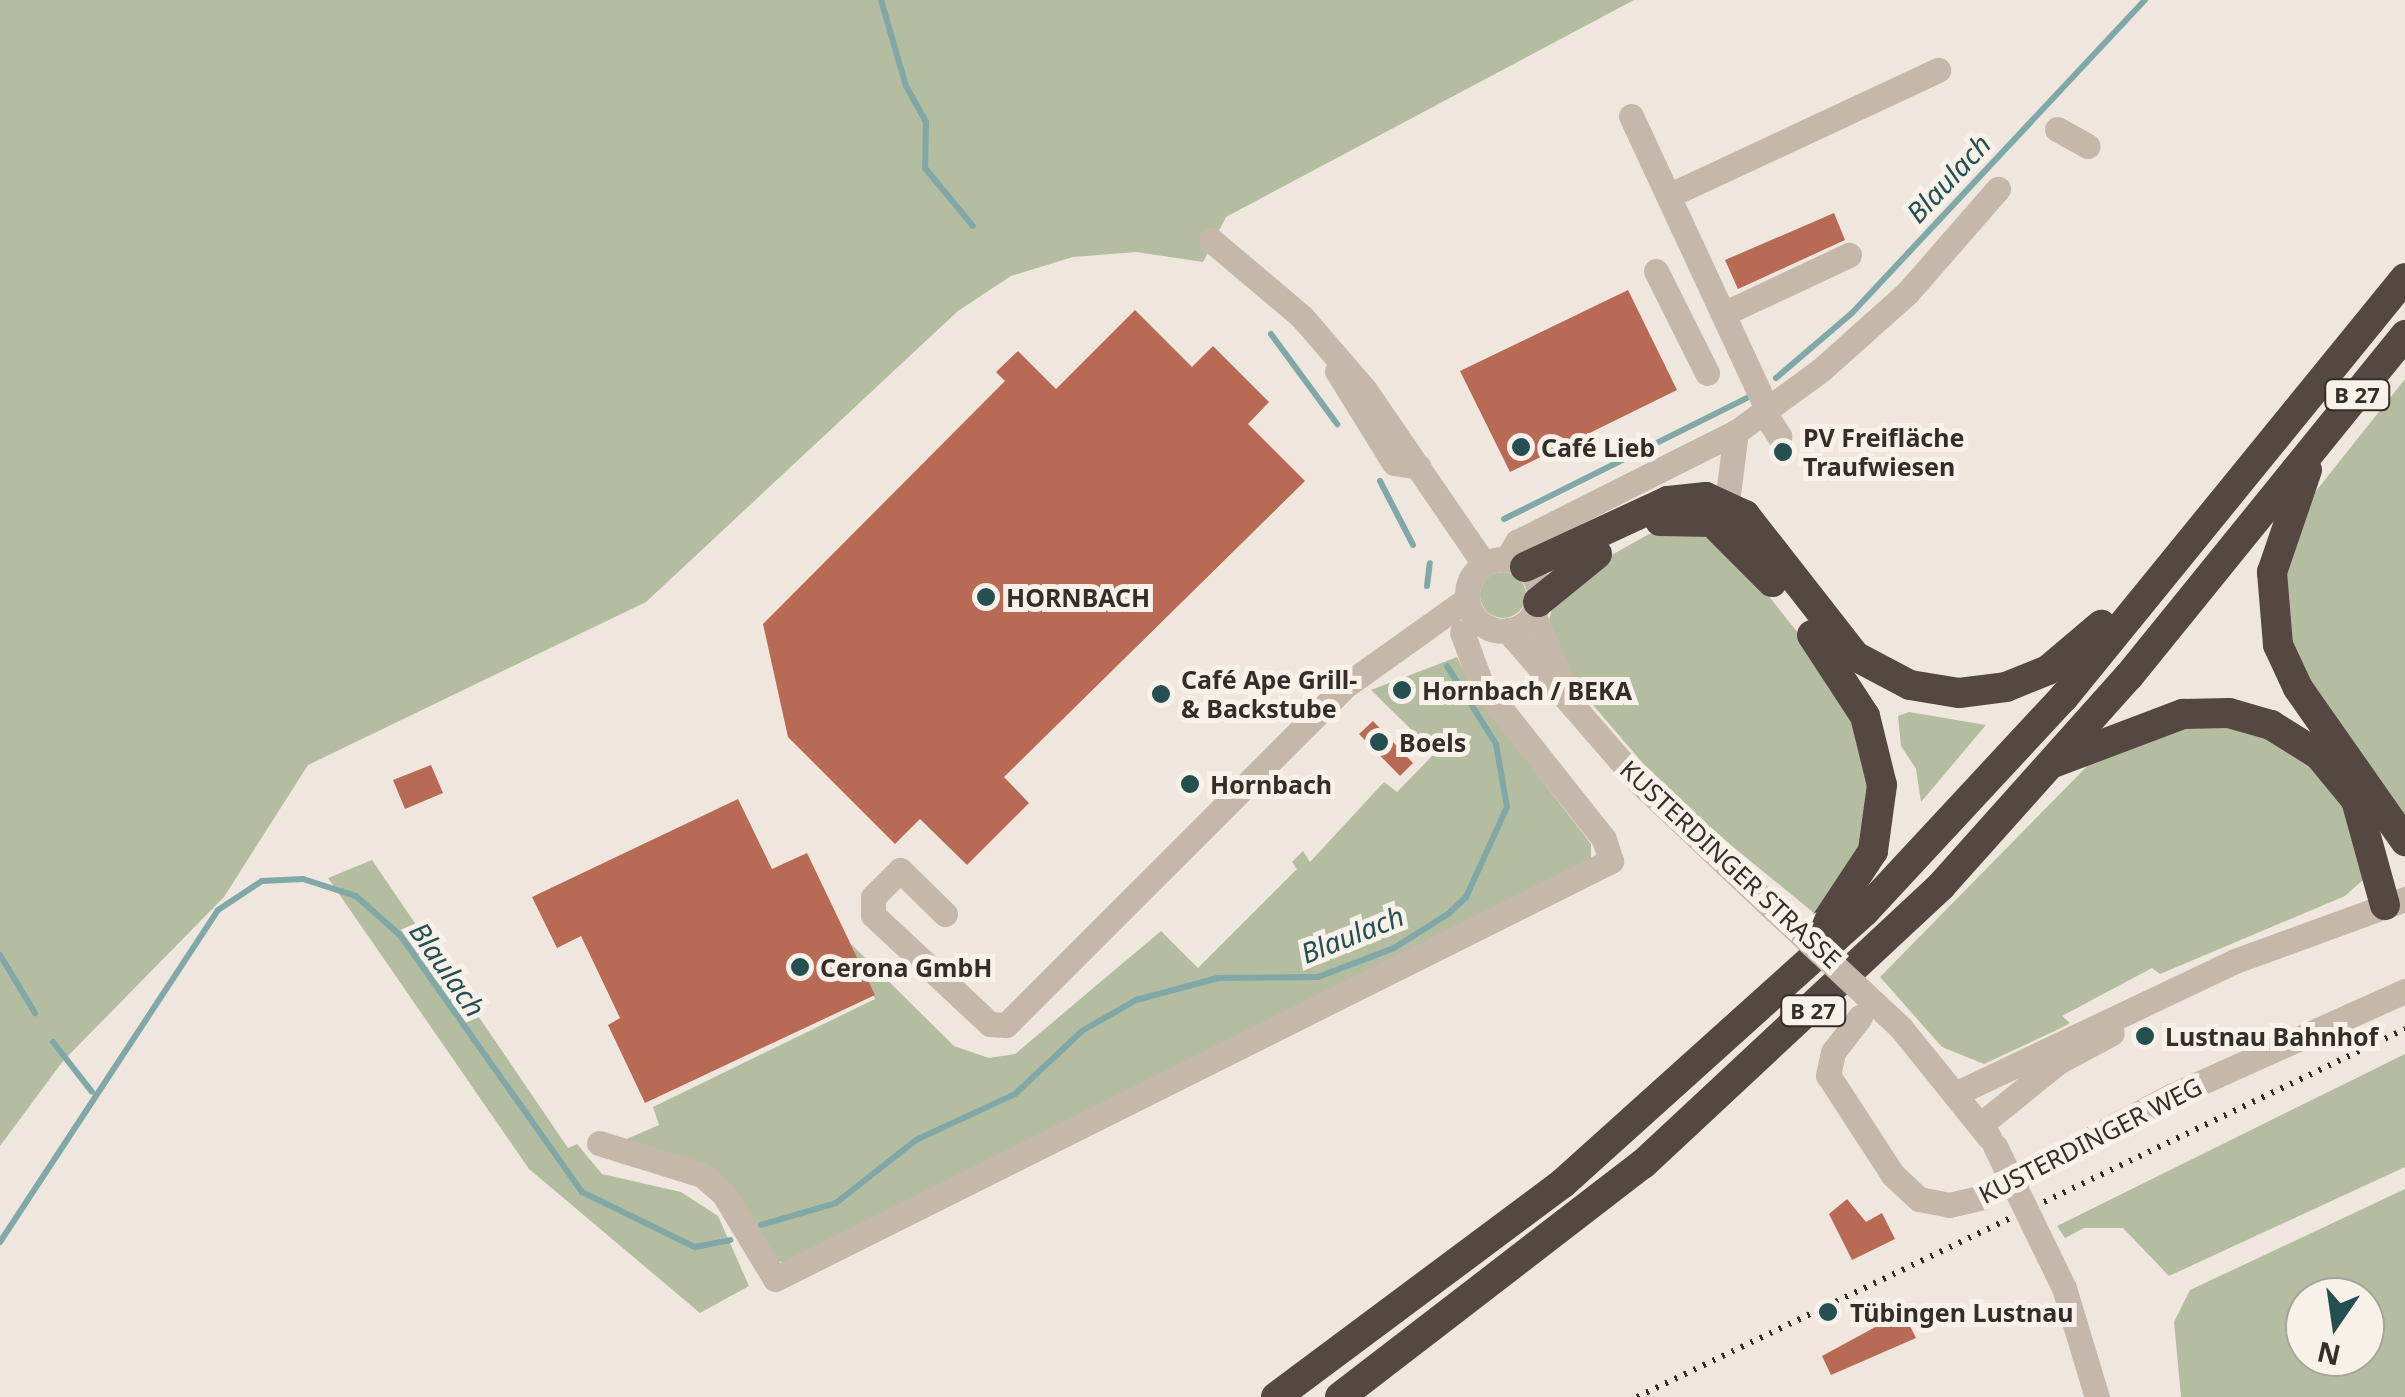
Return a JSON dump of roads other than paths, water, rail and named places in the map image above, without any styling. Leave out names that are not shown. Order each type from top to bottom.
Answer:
[{"type":"highway","name":"B 27","points":[[1276,1397],[1551,1192],[1785,988],[1984,786],[2199,536],[2405,278]]},
{"type":"highway","name":"B 27","points":[[1340,1397],[1552,1238],[1711,1104],[1929,897],[2053,763],[2405,335]]},
{"type":"highway","points":[[2309,456],[2304,491],[2272,572],[2278,645],[2298,688],[2405,841]]},
{"type":"highway","points":[[1505,563],[1637,502],[1686,496],[1726,502],[1757,529],[1855,656],[1910,685],[1948,692],[2006,686],[2048,670],[2089,638],[2156,562],[2199,536]]},
{"type":"highway","points":[[1535,608],[1558,578],[1642,528],[1698,517],[1746,552],[1842,674],[1878,752],[1878,832],[1854,888],[1785,988]]},
{"type":"highway","points":[[2053,763],[2184,714],[2229,714],[2272,725],[2319,755],[2356,800],[2395,902]]},
{"type":"street","points":[[1670,195],[1938,70]]},
{"type":"street","points":[[1632,116],[1779,436]]},
{"type":"street","points":[[2057,129],[2088,146]]},
{"type":"street","points":[[1637,502],[1736,432],[1760,397],[1908,292],[1998,189]]},
{"type":"street","name":"KUSTERDINGER STRASSE","points":[[1211,240],[1302,317],[1419,466],[1505,563],[1535,608],[1566,692]]},
{"type":"street","points":[[1725,313],[1849,255]]},
{"type":"street","points":[[1656,271],[1707,373]]},
{"type":"street","points":[[1726,502],[1736,432]]},
{"type":"street","points":[[946,914],[900,870],[873,897],[873,915],[990,1024],[1006,1025],[1345,686],[1467,599],[1505,563]]},
{"type":"street","points":[[598,1143],[702,1175],[723,1193],[775,1280],[1611,862],[1604,839],[1482,684],[1485,630],[1467,599]]},
{"type":"street","points":[[1397,651],[1485,630],[1535,608]]},
{"type":"street","name":"KUSTERDINGER STRASSE","points":[[1485,630],[1566,692],[1639,782],[1901,1028],[1956,1094],[1988,1135],[2064,1288],[2097,1397]]},
{"type":"street","points":[[1956,1094],[2186,983],[2395,902]]},
{"type":"street","points":[[1988,1135],[2058,1062],[2186,983]]},
{"type":"street","name":"KUSTERDINGER WEG","points":[[1860,1018],[1833,1052],[1828,1074],[1892,1175],[1919,1198],[1949,1205],[1979,1198],[2171,1096],[2405,991]]},
{"type":"waterway","points":[[881,0],[906,86],[926,122],[925,168],[973,226]]},
{"type":"waterway","name":"Blaulach","points":[[1776,378],[1852,313],[2145,0]]},
{"type":"waterway","points":[[1271,334],[1337,424]]},
{"type":"waterway","name":"Blaulach","points":[[1504,519],[1747,398]]},
{"type":"waterway","points":[[1380,481],[1413,545]]},
{"type":"waterway","name":"Blaulach","points":[[1427,586],[1430,563]]},
{"type":"waterway","name":"Blaulach","points":[[761,1225],[836,1203],[916,1140],[1015,1094],[1082,1031],[1136,1000],[1218,978],[1318,977],[1394,948],[1448,914],[1466,897],[1507,807],[1496,744],[1447,666]]},
{"type":"waterway","name":"Blaulach","points":[[0,1242],[218,910],[262,881],[303,879],[356,896],[400,935],[582,1192],[695,1247],[730,1240]]},
{"type":"waterway","points":[[0,955],[35,1013]]},
{"type":"waterway","points":[[53,1042],[92,1092]]},
{"type":"railway","points":[[1637,1397],[2405,1029]]},
{"type":"place","name":"Café Lieb","points":[[1521,447]]},
{"type":"place","name":"PV Freifläche Traufwiesen","points":[[1783,452]]},
{"type":"place","name":"HORNBACH","points":[[986,597]]},
{"type":"place","name":"Hornbach / BEKA","points":[[1402,690]]},
{"type":"place","name":"Café Ape Grill- & Backstube","points":[[1161,694]]},
{"type":"place","name":"Boels","points":[[1379,742]]},
{"type":"place","name":"Hornbach","points":[[1190,784]]},
{"type":"place","name":"Cerona GmbH","points":[[800,967]]},
{"type":"place","name":"Lustnau Bahnhof","points":[[2145,1036]]},
{"type":"place","name":"Tübingen Lustnau","points":[[1828,1312]]}]
